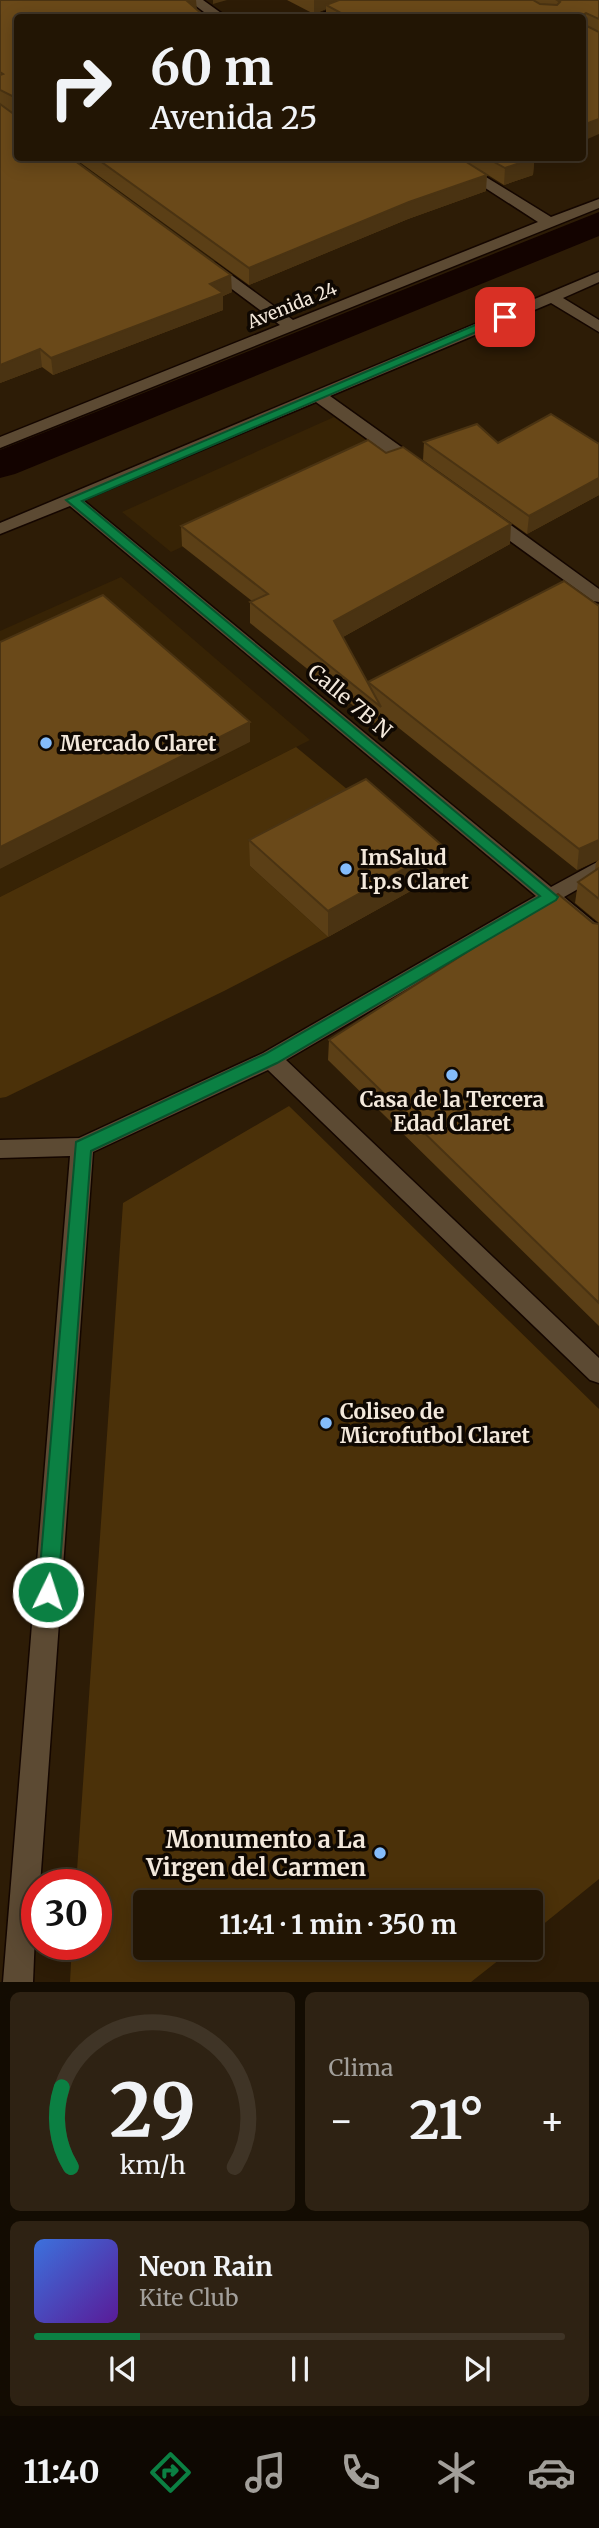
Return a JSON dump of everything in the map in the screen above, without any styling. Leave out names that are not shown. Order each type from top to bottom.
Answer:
[{"type":"street","points":[[194,0],[216,14]]},
{"type":"street","points":[[328,14],[368,0]]},
{"type":"street","points":[[451,161],[550,223]]},
{"type":"street","name":"Avenida 24","points":[[0,443],[599,203]]},
{"type":"street","points":[[193,254],[291,326]]},
{"type":"street","points":[[0,529],[599,278]]},
{"type":"street","points":[[552,297],[599,327]]},
{"type":"street","points":[[319,396],[431,476]]},
{"type":"street","name":"Calle 7B N","points":[[73,500],[599,937]]},
{"type":"street","points":[[476,508],[599,597]]},
{"type":"street","points":[[0,1149],[82,1147],[271,1059],[599,868]]},
{"type":"street","points":[[271,1059],[599,1373]]},
{"type":"street","points":[[18,1982],[82,1147]]},
{"type":"shaded area","points":[[334,417],[385,453],[171,552],[122,512]]},
{"type":"shaded area","points":[[121,577],[310,740],[0,897],[0,869],[250,742],[0,664],[0,631]]},
{"type":"shaded area","points":[[296,747],[365,804],[250,866],[328,937],[224,991],[0,1098],[0,897]]},
{"type":"shaded area","points":[[289,1106],[599,1409],[599,1879],[543,1924],[543,1890],[133,1890],[133,1960],[499,1960],[471,1982],[70,1982],[71,1960],[112,1960],[112,1869],[77,1869],[123,1203]]},
{"type":"building","points":[[0,0],[186,0],[202,14],[14,14],[14,97],[0,90],[0,75],[3,74],[0,72]]},
{"type":"building","points":[[339,0],[533,0],[540,4],[557,5],[560,2],[557,0],[599,0],[599,19],[586,13],[343,14],[326,5]]},
{"type":"building","points":[[586,26],[599,32],[599,119],[586,124]]},
{"type":"building","points":[[0,104],[14,114],[14,161],[75,161],[231,275],[210,284],[223,293],[51,358],[40,349],[0,365]]},
{"type":"building","points":[[100,161],[465,161],[487,175],[409,202],[249,268]]},
{"type":"building","points":[[492,161],[525,161],[505,168]]},
{"type":"building","points":[[551,414],[599,444],[599,478],[529,516],[424,442],[477,424],[498,443]]},
{"type":"building","points":[[368,440],[386,453],[403,447],[511,524],[334,621],[381,707],[250,602],[268,594],[181,526]]},
{"type":"building","points":[[564,581],[599,606],[599,840],[579,849],[368,682]]},
{"type":"building","points":[[103,595],[250,722],[0,847],[0,642]]},
{"type":"building","name":"ImSalud I.p.s Claret","points":[[366,779],[444,847],[328,911],[249,840]]},
{"type":"building","points":[[599,868],[599,899],[578,882]]},
{"type":"building","points":[[558,894],[593,923],[599,924],[599,1303],[329,1040]]},
{"type":"waterway","points":[[0,465],[599,223]]},
{"type":"place","name":"Mercado Claret","points":[[46,743]]},
{"type":"place","name":"ImSalud I.p.s Claret","points":[[346,869]]},
{"type":"place","name":"Casa de la Tercera Edad Claret","points":[[452,1075]]},
{"type":"place","name":"Coliseo de Microfutbol Claret","points":[[326,1423]]},
{"type":"place","name":"Monumento a La Virgen del Carmen","points":[[380,1853]]},
{"type":"route","points":[[48,1592],[82,1147],[271,1059],[551,897],[73,500],[505,317]]}]
